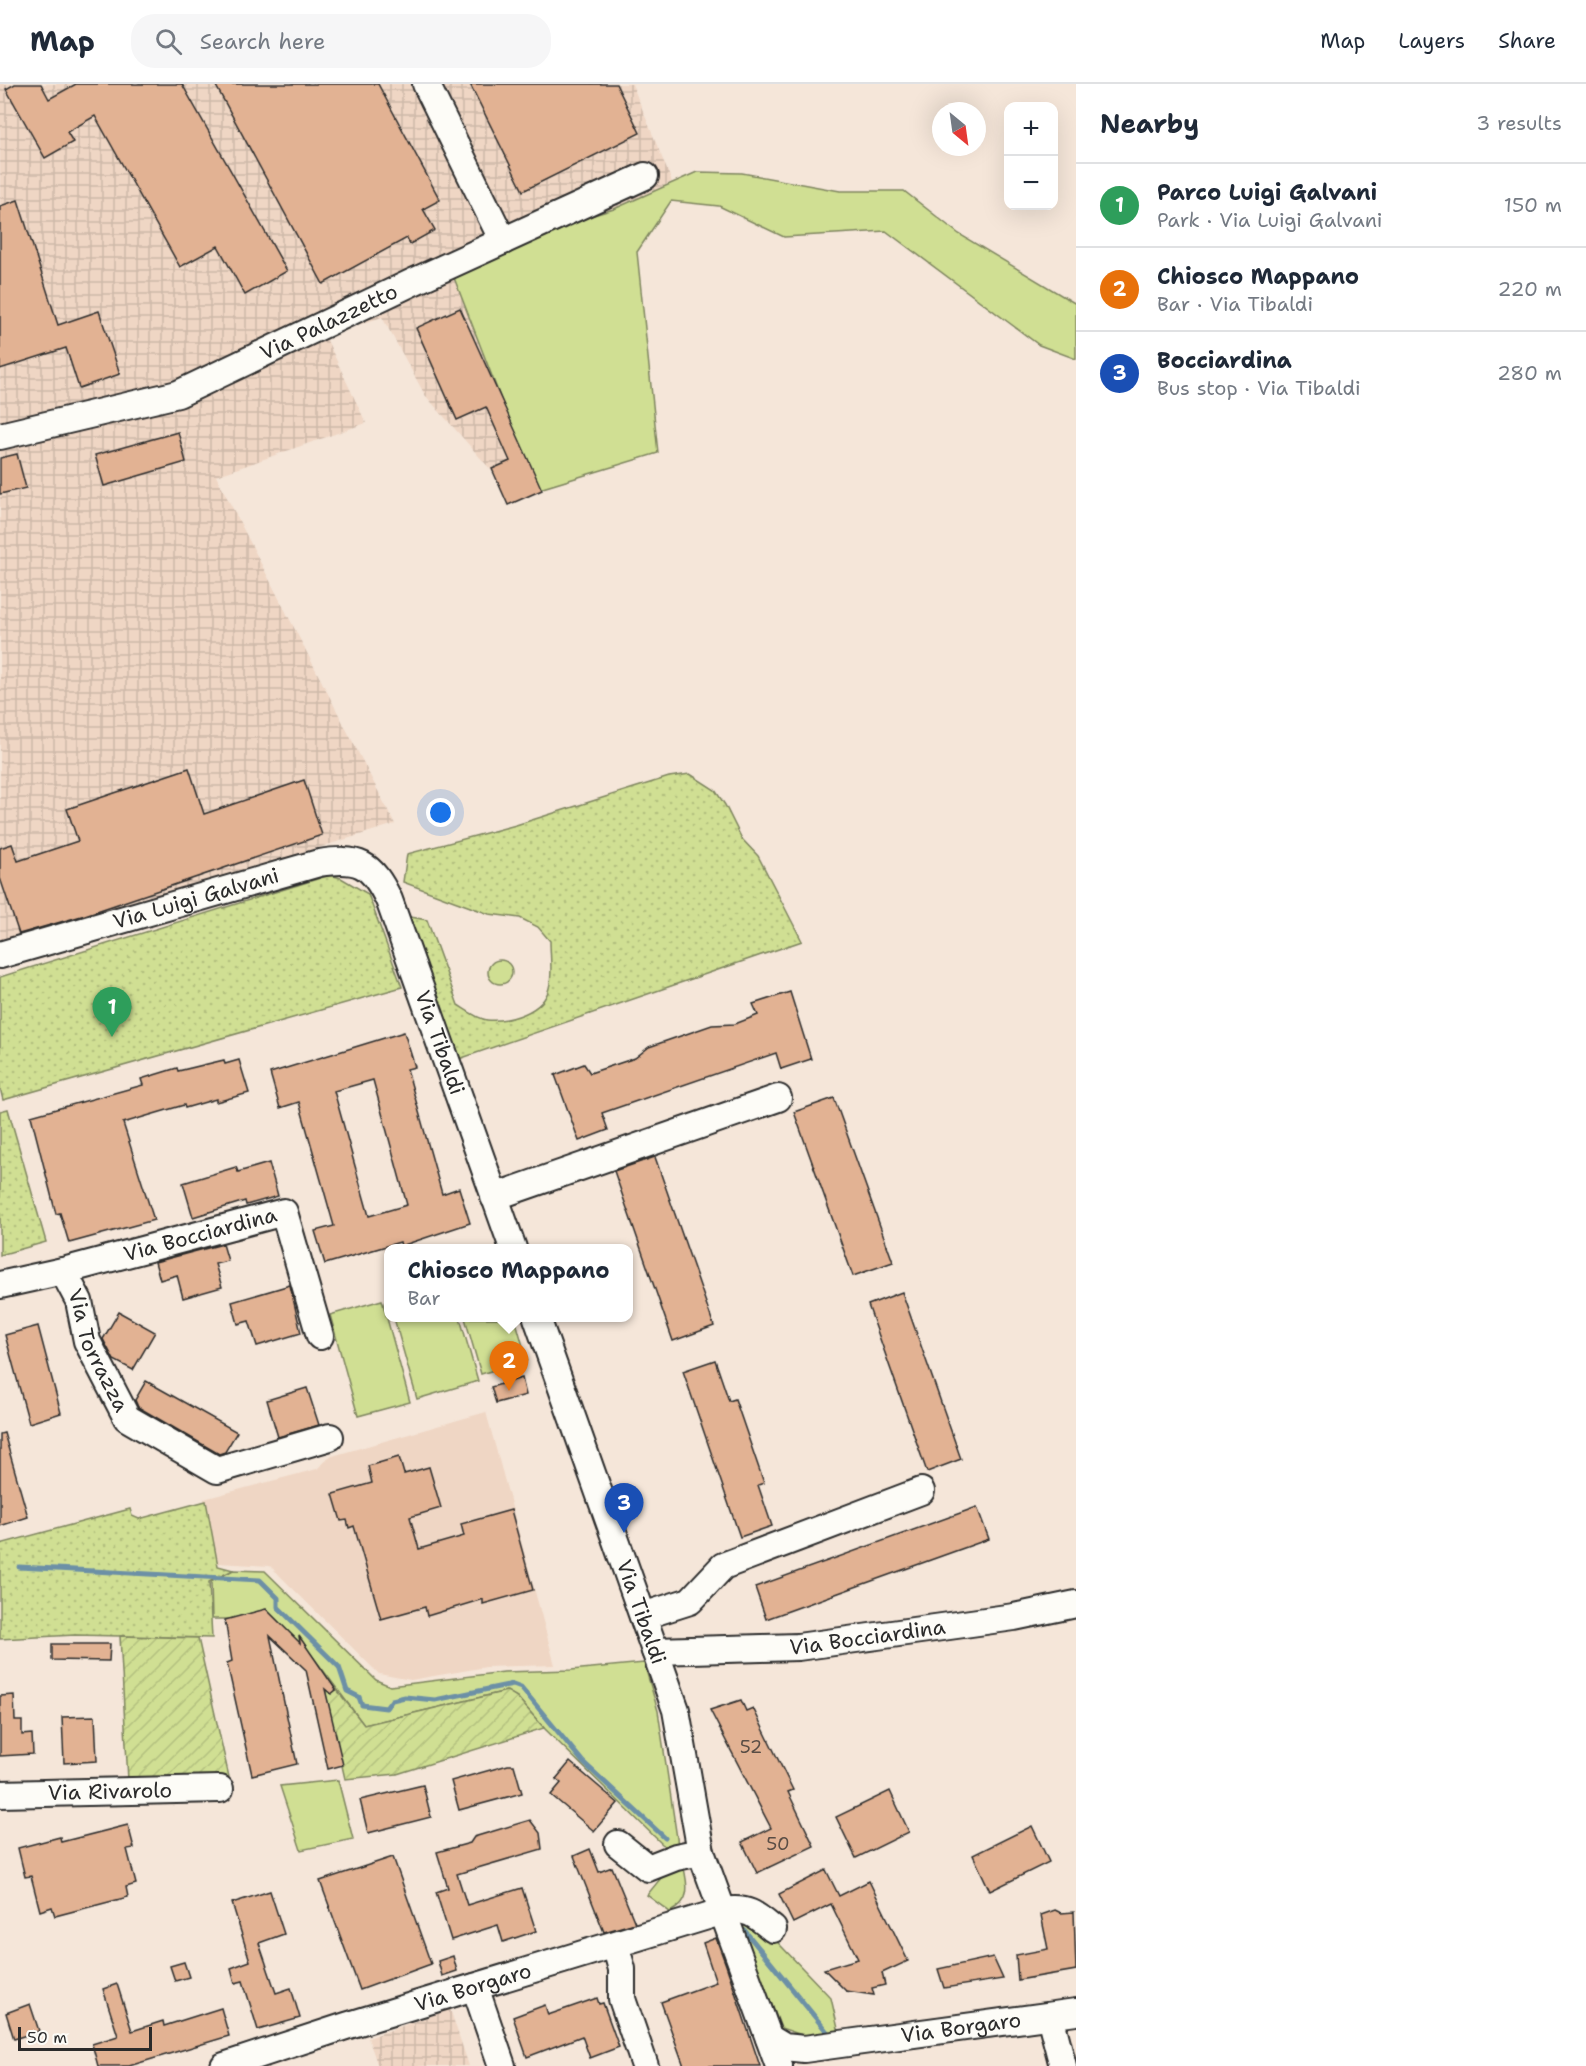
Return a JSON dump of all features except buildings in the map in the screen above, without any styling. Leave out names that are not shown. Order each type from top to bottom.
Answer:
[{"type":"street","points":[[426,84],[503,241]]},
{"type":"street","name":"Via Palazzetto","points":[[0,436],[178,394],[645,176]]},
{"type":"street","name":"Via Luigi Galvani","points":[[0,954],[319,863],[347,859],[367,868],[383,888]]},
{"type":"street","name":"Via Tibaldi","points":[[383,888],[512,1244]]},
{"type":"street","points":[[494,1197],[778,1098]]},
{"type":"street","name":"Via Bocciardina","points":[[63,1271],[284,1212],[320,1336]]},
{"type":"street","name":"Via Torrazza","points":[[0,1286],[63,1271],[79,1301],[87,1341],[127,1418],[217,1470],[330,1437]]},
{"type":"street","name":"Via Tibaldi","points":[[539,1322],[676,1710],[701,1852],[724,1911]]},
{"type":"street","points":[[643,1616],[690,1600],[723,1566],[921,1491]]},
{"type":"street","name":"Via Bocciardina","points":[[656,1651],[798,1647],[1014,1617],[1076,1604]]},
{"type":"street","name":"Via Rivarolo","points":[[0,1794],[220,1789]]},
{"type":"street","points":[[618,1844],[648,1868],[676,1857],[701,1852]]},
{"type":"street","name":"Via Borgaro","points":[[224,2066],[346,2025],[724,1911],[741,1908],[753,1911],[773,1929]]},
{"type":"street","points":[[724,1911],[778,2066]]},
{"type":"street","points":[[615,1945],[622,1969],[622,1999],[645,2066]]},
{"type":"street","points":[[475,1987],[502,2066]]},
{"type":"street","name":"Via Borgaro","points":[[769,2038],[784,2047],[804,2049],[1076,2012]]},
{"type":"street","points":[[1050,2016],[1063,2066]]},
{"type":"shaded area","points":[[0,84],[632,84],[672,182],[614,209],[451,270],[533,485],[513,495],[425,395],[382,317],[325,336],[366,423],[216,476],[395,824],[0,946]]},
{"type":"shaded area","points":[[486,1412],[555,1665],[486,1667],[411,1680],[379,1674],[270,1566],[218,1563],[204,1499],[317,1469],[329,1457]]},
{"type":"shaded area","points":[[450,2009],[469,2066],[378,2066],[368,2038]]},
{"type":"green space","points":[[697,172],[742,173],[840,191],[904,191],[959,234],[1076,304],[1076,359],[1039,345],[886,231],[784,237],[719,206],[671,201],[637,252],[658,453],[536,490],[451,270],[530,234],[614,209]]},
{"type":"green space","points":[[690,774],[715,790],[742,839],[758,856],[802,941],[456,1060],[405,916],[427,920],[458,1005],[487,1020],[505,1019],[524,1014],[533,1009],[546,996],[551,971],[550,941],[538,927],[520,918],[489,914],[403,882],[407,854],[516,825],[669,777]]},
{"type":"green space","points":[[330,875],[341,878],[368,894],[402,987],[3,1100],[0,1088],[0,977]]},
{"type":"green space","points":[[500,960],[505,961],[511,967],[511,977],[505,983],[500,984],[495,983],[489,977],[488,972],[489,967],[495,961]]},
{"type":"green space","points":[[8,1109],[46,1242],[0,1255],[0,1111]]},
{"type":"green space","points":[[382,1300],[384,1322],[388,1322],[410,1402],[358,1416],[330,1315]]},
{"type":"green space","points":[[395,1322],[461,1322],[478,1381],[417,1399]]},
{"type":"green space","points":[[466,1322],[516,1322],[527,1360],[481,1374]]},
{"type":"green space","points":[[206,1501],[218,1566],[233,1570],[209,1582],[212,1638],[75,1635],[0,1639],[0,1544],[130,1509],[132,1516],[139,1519]]},
{"type":"green space","points":[[233,1570],[265,1571],[376,1680],[390,1686],[504,1672],[571,1670],[644,1663],[658,1711],[678,1845],[668,1848],[664,1846],[544,1728],[517,1697],[506,1691],[364,1725],[311,1654],[266,1609],[231,1619],[212,1619],[211,1582]]},
{"type":"green space","points":[[120,1636],[198,1638],[229,1777],[128,1780]]},
{"type":"green space","points":[[320,1668],[364,1725],[507,1691],[517,1697],[544,1728],[397,1774],[345,1779]]},
{"type":"green space","points":[[338,1780],[353,1839],[301,1850],[280,1786]]},
{"type":"green space","points":[[683,1864],[687,1892],[682,1903],[670,1912],[647,1895],[665,1873]]},
{"type":"green space","points":[[748,1920],[758,1922],[831,1998],[839,2033],[802,2035],[781,2028],[742,1929]]},
{"type":"waterway","points":[[19,1567],[260,1580],[278,1598],[278,1607],[339,1667],[347,1691],[359,1697],[362,1705],[386,1708],[392,1700],[405,1697],[435,1700],[513,1684],[521,1687],[583,1762],[665,1838]]},
{"type":"waterway","points":[[745,1931],[828,2033]]},
{"type":"place","name":"Parco Luigi Galvani","points":[[112,1037]]},
{"type":"place","name":"Chiosco Mappano","points":[[509,1391]]},
{"type":"place","name":"Bocciardina","points":[[624,1533]]}]
